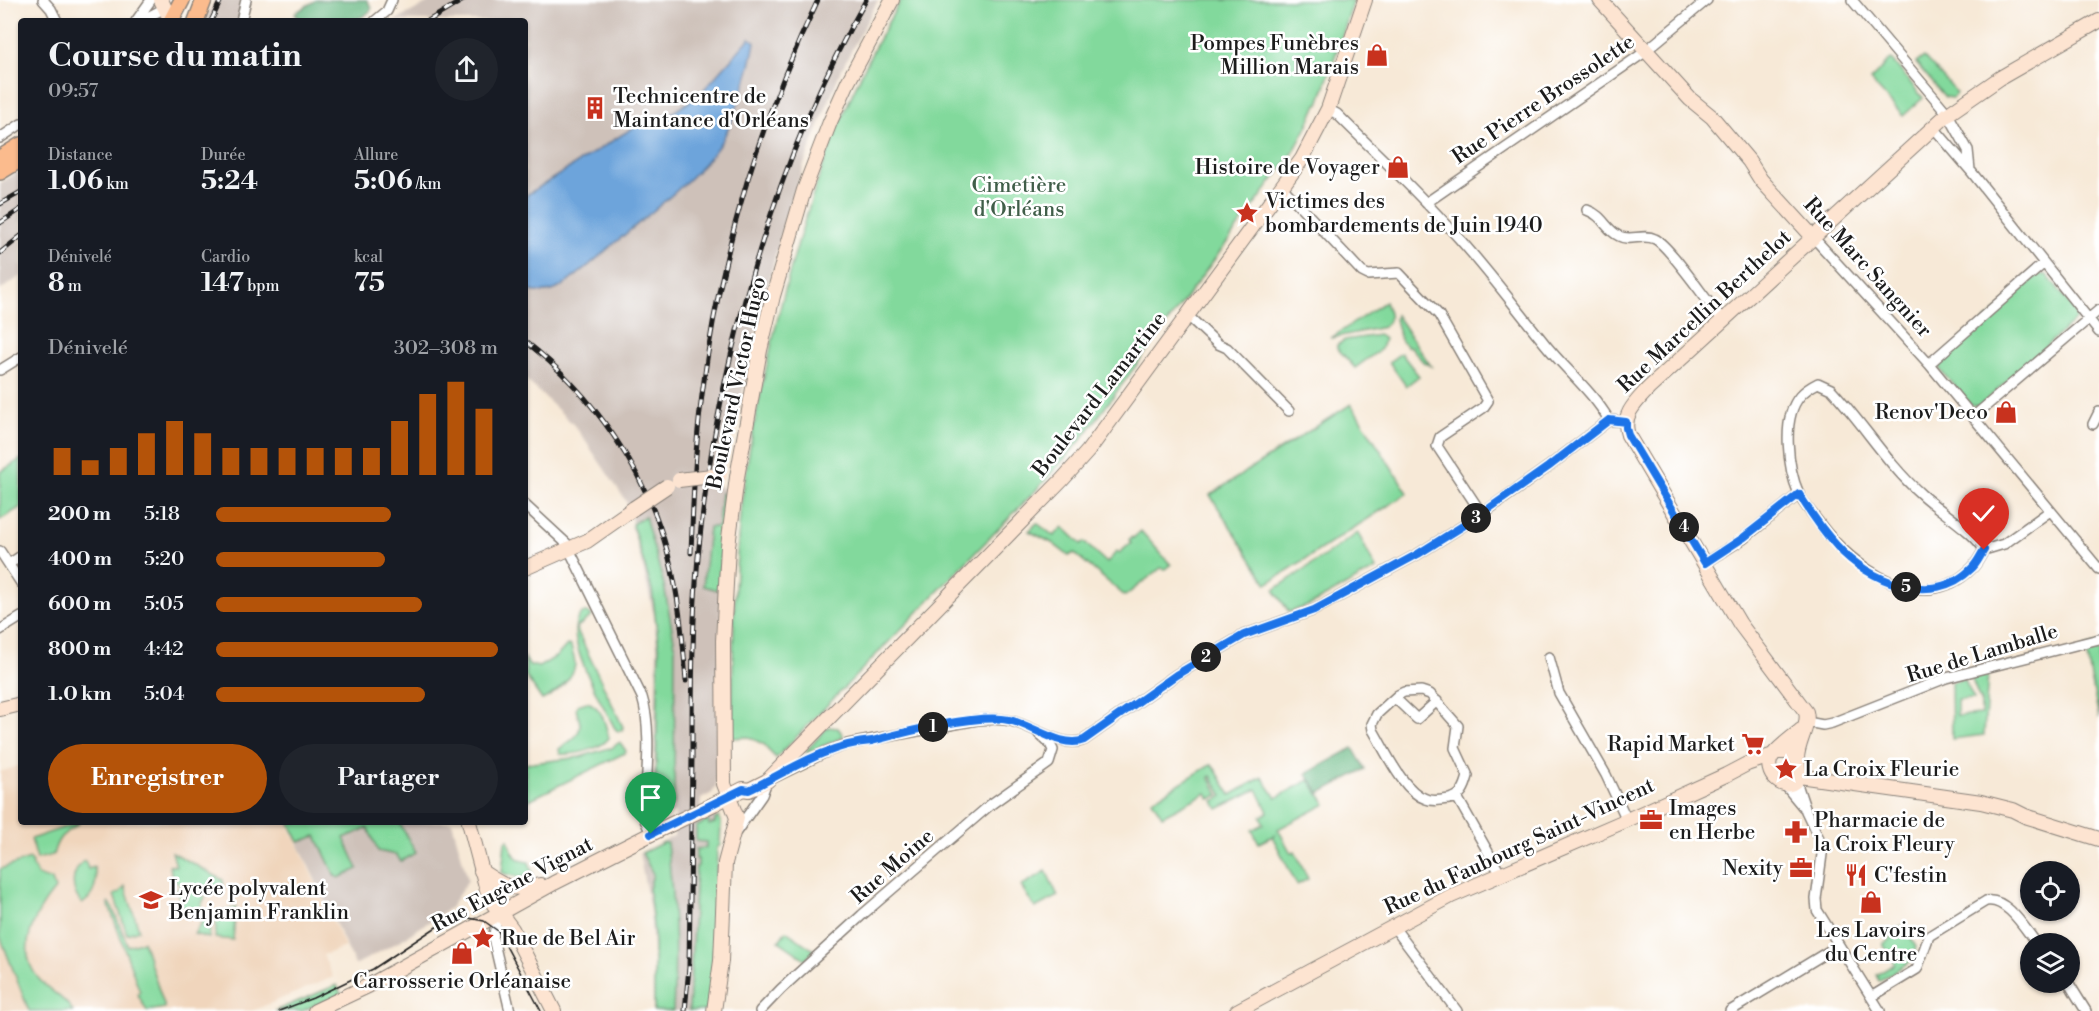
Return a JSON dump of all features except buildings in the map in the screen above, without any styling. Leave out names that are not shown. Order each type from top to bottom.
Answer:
[{"type":"main road","points":[[167,12],[182,0]]},
{"type":"main road","points":[[197,18],[204,0]]},
{"type":"main road","points":[[0,158],[18,147]]},
{"type":"main road","points":[[0,172],[18,161]]},
{"type":"street","points":[[43,0],[56,18]]},
{"type":"street","points":[[140,18],[151,0]]},
{"type":"street","points":[[242,18],[246,0]]},
{"type":"street","points":[[379,18],[387,11],[392,0]]},
{"type":"street","name":"Boulevard Victor Hugo","points":[[714,1011],[721,961],[725,863],[737,818],[724,784],[723,641],[728,546],[747,420],[771,307],[804,190],[848,82],[892,0]]},
{"type":"street","name":"Boulevard Lamartine","points":[[729,796],[767,781],[1062,480],[1106,426],[1302,159],[1328,110],[1365,0]]},
{"type":"street","name":"Rue Marc Sangnier","points":[[1600,0],[1690,99],[1712,117],[1749,161],[1761,180],[1929,364],[2099,569]]},
{"type":"street","name":"Rue Pierre Brossolette","points":[[1426,203],[1646,51],[1707,0]]},
{"type":"street","points":[[1852,0],[1948,114],[1968,150],[1970,170]]},
{"type":"street","points":[[148,18],[167,12]]},
{"type":"street","name":"Rue Marcellin Berthelot","points":[[1807,723],[1806,712],[1740,624],[1628,435],[1626,422],[1631,408],[1723,320],[1948,114],[2000,78],[2099,21]]},
{"type":"street","points":[[1328,110],[1337,114],[1426,203],[1495,280],[1606,419],[1626,422]]},
{"type":"street","points":[[0,138],[18,126]]},
{"type":"street","points":[[1934,128],[2099,332]]},
{"type":"street","points":[[1282,187],[1362,272],[1368,275],[1399,273],[1439,315],[1488,401],[1483,408],[1440,437],[1437,446],[1482,514]]},
{"type":"street","points":[[1587,210],[1596,213],[1619,236],[1651,237],[1662,243],[1723,320]]},
{"type":"street","points":[[1929,364],[2044,263]]},
{"type":"street","points":[[1972,417],[2099,310]]},
{"type":"street","points":[[1187,315],[1218,344],[1227,348],[1289,411]]},
{"type":"street","points":[[0,370],[18,359]]},
{"type":"street","points":[[1984,550],[1976,538],[1919,493],[1838,396],[1822,384],[1813,386],[1799,397],[1791,417],[1788,447],[1799,494],[1838,547],[1864,569],[1897,584],[1922,589],[1950,583],[1972,569],[1984,550],[2004,544],[2050,511]]},
{"type":"street","points":[[2093,424],[2099,412]]},
{"type":"street","points":[[733,837],[762,795],[767,781],[828,751],[856,742],[872,741],[977,720],[1009,720],[1071,743],[1084,740],[1176,675],[1244,635],[1314,610],[1418,554],[1482,514],[1548,467],[1606,419]]},
{"type":"street","points":[[720,475],[731,463],[738,431],[747,420]]},
{"type":"street","points":[[528,567],[587,541],[673,483],[720,475],[737,477]]},
{"type":"street","points":[[1705,563],[1743,538],[1799,494]]},
{"type":"street","points":[[528,508],[561,536],[570,549],[646,709],[645,820],[654,833]]},
{"type":"street","points":[[0,551],[18,578]]},
{"type":"street","points":[[9,564],[18,558]]},
{"type":"street","points":[[0,630],[18,619]]},
{"type":"street","name":"Rue de Lamballe","points":[[1807,723],[1823,725],[1832,723],[1946,678],[2099,639]]},
{"type":"street","points":[[1549,657],[1559,693],[1606,775],[1627,820]]},
{"type":"street","points":[[1421,691],[1437,700],[1458,726],[1455,748],[1468,776],[1463,791],[1457,797],[1426,800],[1414,792],[1397,770],[1373,730],[1372,724],[1377,714],[1404,692],[1421,691]]},
{"type":"street","points":[[1395,698],[1417,720],[1437,700]]},
{"type":"street","points":[[0,709],[18,705]]},
{"type":"street","points":[[1807,723],[1775,753],[1770,761],[1771,772],[1778,782],[1793,780],[1981,802],[2013,810],[2025,816],[2099,839]]},
{"type":"street","points":[[1807,723],[1797,748],[1799,767],[1793,780],[1823,847],[1816,907],[1880,1011]]},
{"type":"street","name":"Rue Moine","points":[[760,1011],[862,915],[990,806],[1049,763],[1053,756],[1050,744],[1032,729]]},
{"type":"street","points":[[1775,753],[1789,752],[1797,759]]},
{"type":"street","name":"Rue du Faubourg Saint-Vincent","points":[[1237,1011],[1451,896],[1775,753]]},
{"type":"street","name":"Rue du Faubourg Saint-Vincent","points":[[1726,775],[1749,769],[1771,772]]},
{"type":"street","name":"Rue Eugène Vignat","points":[[315,1011],[368,986],[554,883],[729,796]]},
{"type":"street","points":[[1457,797],[1501,875]]},
{"type":"street","points":[[470,825],[489,898],[512,929],[553,1010]]},
{"type":"street","points":[[481,871],[497,882],[513,888],[554,883]]},
{"type":"street","points":[[1871,997],[1917,969],[1929,936],[1986,901],[2002,903],[2028,933]]},
{"type":"street","points":[[500,912],[493,938],[510,1011]]},
{"type":"street","points":[[1393,927],[1457,1011]]},
{"type":"street","points":[[1730,1011],[1839,945]]},
{"type":"street","points":[[2075,993],[2086,1011]]},
{"type":"shaded area","points":[[215,0],[243,0],[240,18],[206,18]]},
{"type":"shaded area","points":[[434,0],[878,0],[840,72],[803,167],[776,253],[745,378],[738,420],[732,425],[727,455],[716,465],[711,486],[718,485],[724,490],[716,786],[712,793],[701,799],[698,823],[713,816],[719,821],[714,959],[707,1011],[653,1011],[654,961],[650,910],[639,853],[674,836],[675,812],[660,819],[652,818],[657,648],[654,616],[631,526],[632,522],[626,501],[582,436],[573,424],[528,382],[528,18],[400,18]]},
{"type":"shaded area","points":[[18,172],[18,278],[0,290],[0,183]]},
{"type":"shaded area","points":[[18,766],[18,825],[288,825],[345,947],[323,955],[333,977],[252,1011],[0,1011],[0,772]]},
{"type":"shaded area","points":[[289,825],[453,825],[468,880],[450,908],[398,942],[355,965]]},
{"type":"green space","points":[[316,0],[367,0],[372,8],[359,18],[298,18],[295,13]]},
{"type":"green space","name":"Cimetière d'Orléans","points":[[901,0],[1354,0],[1319,104],[1293,153],[1081,440],[1040,486],[776,758],[765,745],[749,737],[732,738],[736,572],[740,516],[748,461],[777,321],[818,179],[855,88]]},
{"type":"green space","points":[[1924,57],[1957,93],[1952,98],[1945,97],[1916,63]]},
{"type":"green space","points":[[1891,59],[1923,98],[1903,116],[1870,80]]},
{"type":"green space","points":[[2038,274],[2047,275],[2075,310],[2076,319],[1982,404],[1971,405],[1940,370],[1939,362]]},
{"type":"green space","points":[[1385,302],[1389,318],[1384,327],[1331,338]]},
{"type":"green space","points":[[1396,315],[1431,366],[1423,362],[1411,347],[1401,340]]},
{"type":"green space","points":[[1379,335],[1384,339],[1381,349],[1355,368],[1337,348],[1337,345],[1345,340]]},
{"type":"green space","points":[[1401,353],[1419,376],[1406,386],[1389,362]]},
{"type":"green space","points":[[1351,404],[1408,493],[1267,584],[1210,495]]},
{"type":"green space","points":[[18,461],[18,509],[0,520],[0,472]]},
{"type":"green space","points":[[721,493],[727,496],[718,590],[703,586],[709,527],[718,527]]},
{"type":"green space","points":[[645,516],[664,585],[675,645],[674,804],[655,812],[659,648],[652,590],[632,524]]},
{"type":"green space","points":[[1037,523],[1054,536],[1063,527],[1107,563],[1117,551],[1119,553],[1131,543],[1129,540],[1131,537],[1133,538],[1141,531],[1171,565],[1166,569],[1161,568],[1125,596],[1074,553],[1069,556],[1052,543],[1029,531]]},
{"type":"green space","points":[[1358,533],[1376,569],[1310,605],[1289,612],[1274,590]]},
{"type":"green space","points":[[582,613],[589,613],[592,616],[576,628],[623,727],[622,730],[617,731],[614,727],[579,652],[575,636],[576,623]]},
{"type":"green space","points":[[2099,644],[2099,718],[2085,647]]},
{"type":"green space","points":[[567,645],[571,646],[575,663],[574,670],[562,686],[542,700],[528,679],[528,663],[539,667],[557,656]]},
{"type":"green space","points":[[1988,673],[1984,735],[1952,739],[1951,682],[1964,679],[1974,699],[1957,700],[1957,716],[1981,714],[1981,699],[1971,677]]},
{"type":"green space","points":[[587,702],[600,712],[609,738],[600,746],[586,751],[560,754],[559,749],[578,734],[580,725],[577,705]]},
{"type":"green space","points":[[828,727],[838,728],[843,737],[807,753],[806,751]]},
{"type":"green space","points":[[620,742],[626,751],[528,801],[528,764],[580,757],[610,749]]},
{"type":"green space","points":[[1353,748],[1365,769],[1320,793],[1306,774]]},
{"type":"green space","points":[[1212,764],[1231,795],[1262,777],[1276,798],[1309,780],[1326,804],[1278,829],[1291,853],[1295,851],[1308,879],[1297,885],[1273,838],[1275,835],[1259,843],[1252,830],[1264,824],[1261,817],[1268,812],[1257,789],[1218,809],[1214,801],[1223,796],[1211,776],[1209,777],[1219,795],[1210,799],[1206,793],[1162,816],[1152,800]]},
{"type":"green space","points":[[719,817],[721,823],[720,845],[717,848],[715,947],[708,1006],[707,1011],[689,1011],[696,867],[698,866],[696,849],[706,848],[706,842],[696,841],[696,827],[708,820],[709,825],[715,823],[715,819]]},
{"type":"green space","points":[[76,825],[61,837],[53,855],[37,859],[31,839]]},
{"type":"green space","points":[[290,825],[401,825],[416,853],[401,861],[396,855],[378,851],[368,828],[344,838],[358,869],[339,878],[335,876],[316,836],[299,842]]},
{"type":"green space","points":[[508,840],[517,858],[529,862],[533,874],[521,878],[502,873],[505,842]]},
{"type":"green space","points":[[664,842],[667,843],[674,927],[673,1011],[654,1011],[654,934],[649,889],[653,874],[642,853]]},
{"type":"green space","points":[[172,852],[223,880],[224,891],[215,887],[202,891],[205,897],[201,906],[203,911],[212,915],[209,938],[194,934],[202,922],[192,911],[183,908],[176,888],[183,888],[173,878],[169,865],[176,866]]},
{"type":"green space","points":[[30,859],[37,875],[52,880],[55,889],[41,909],[30,932],[28,957],[39,979],[73,1011],[29,1011],[0,936],[0,869]]},
{"type":"green space","points":[[85,860],[88,869],[94,867],[96,878],[93,893],[82,904],[75,893],[73,881],[77,870]]},
{"type":"green space","points":[[1046,871],[1058,896],[1035,908],[1021,886]]},
{"type":"green space","points":[[125,886],[139,930],[127,934],[114,895]]},
{"type":"green space","points":[[108,903],[111,904],[128,946],[143,941],[165,1008],[147,1011],[137,993],[140,992]]},
{"type":"green space","points":[[236,907],[233,940],[215,938],[217,914]]},
{"type":"green space","points":[[1903,925],[1916,947],[1911,961],[1879,981],[1876,975],[1895,964],[1883,944],[1892,938],[1890,934]]},
{"type":"green space","points":[[786,931],[815,951],[805,959],[779,941]]},
{"type":"green space","points":[[337,985],[341,994],[302,1011],[275,1011]]},
{"type":"water","points":[[750,38],[755,42],[741,95],[725,135],[698,171],[571,280],[549,292],[528,290],[528,194],[642,122],[672,113],[698,96]]},
{"type":"tram line","points":[[279,1011],[313,998],[373,969],[441,924],[464,917],[484,921],[498,931],[541,1011]]},
{"type":"railway","points":[[212,18],[221,0]]},
{"type":"railway","points":[[433,18],[463,0]]},
{"type":"railway","points":[[691,553],[696,454],[702,395],[709,344],[730,243],[759,143],[796,47],[818,0]]},
{"type":"railway","points":[[685,1011],[689,967],[695,607],[706,487],[718,415],[734,342],[776,198],[803,129],[833,63],[866,0]]},
{"type":"railway","points":[[0,204],[18,194]]},
{"type":"railway","points":[[0,223],[18,211]]},
{"type":"railway","points":[[0,253],[18,238]]},
{"type":"railway","points":[[528,344],[573,385],[594,410],[614,436],[646,493],[672,570],[680,617],[686,681]]},
{"type":"place","name":"Pompes Funèbres Million Marais","points":[[1377,55]]},
{"type":"place","name":"Technicentre de Maintance d'Orléans","points":[[595,108]]},
{"type":"place","name":"Histoire de Voyager","points":[[1398,167]]},
{"type":"place","name":"Victimes des bombardements de Juin 1940","points":[[1247,213]]},
{"type":"place","name":"Renov'Deco","points":[[2006,412]]},
{"type":"place","name":"Rapid Market","points":[[1753,744]]},
{"type":"place","name":"La Croix Fleurie","points":[[1786,769]]},
{"type":"place","name":"Images en Herbe","points":[[1651,820]]},
{"type":"place","name":"Pharmacie de la Croix Fleury","points":[[1796,832]]},
{"type":"place","name":"Nexity","points":[[1801,868]]},
{"type":"place","name":"C'festin","points":[[1856,875]]},
{"type":"place","name":"Lycée polyvalent Benjamin Franklin","points":[[151,900]]},
{"type":"place","name":"Les Lavoirs du Centre","points":[[1871,902]]},
{"type":"place","name":"Rue de Bel Air","points":[[483,938]]},
{"type":"place","name":"Carrosserie Orléanaise","points":[[462,953]]},
{"type":"route","points":[[651,834],[743,789],[749,790],[828,751],[856,742],[872,741],[977,720],[997,719],[1009,720],[1071,743],[1084,740],[1176,675],[1244,635],[1314,610],[1418,554],[1474,519],[1548,467],[1609,420],[1626,422],[1628,435],[1705,563],[1743,538],[1799,494],[1838,547],[1864,569],[1897,584],[1922,589],[1950,583],[1972,569],[1984,550]]}]
